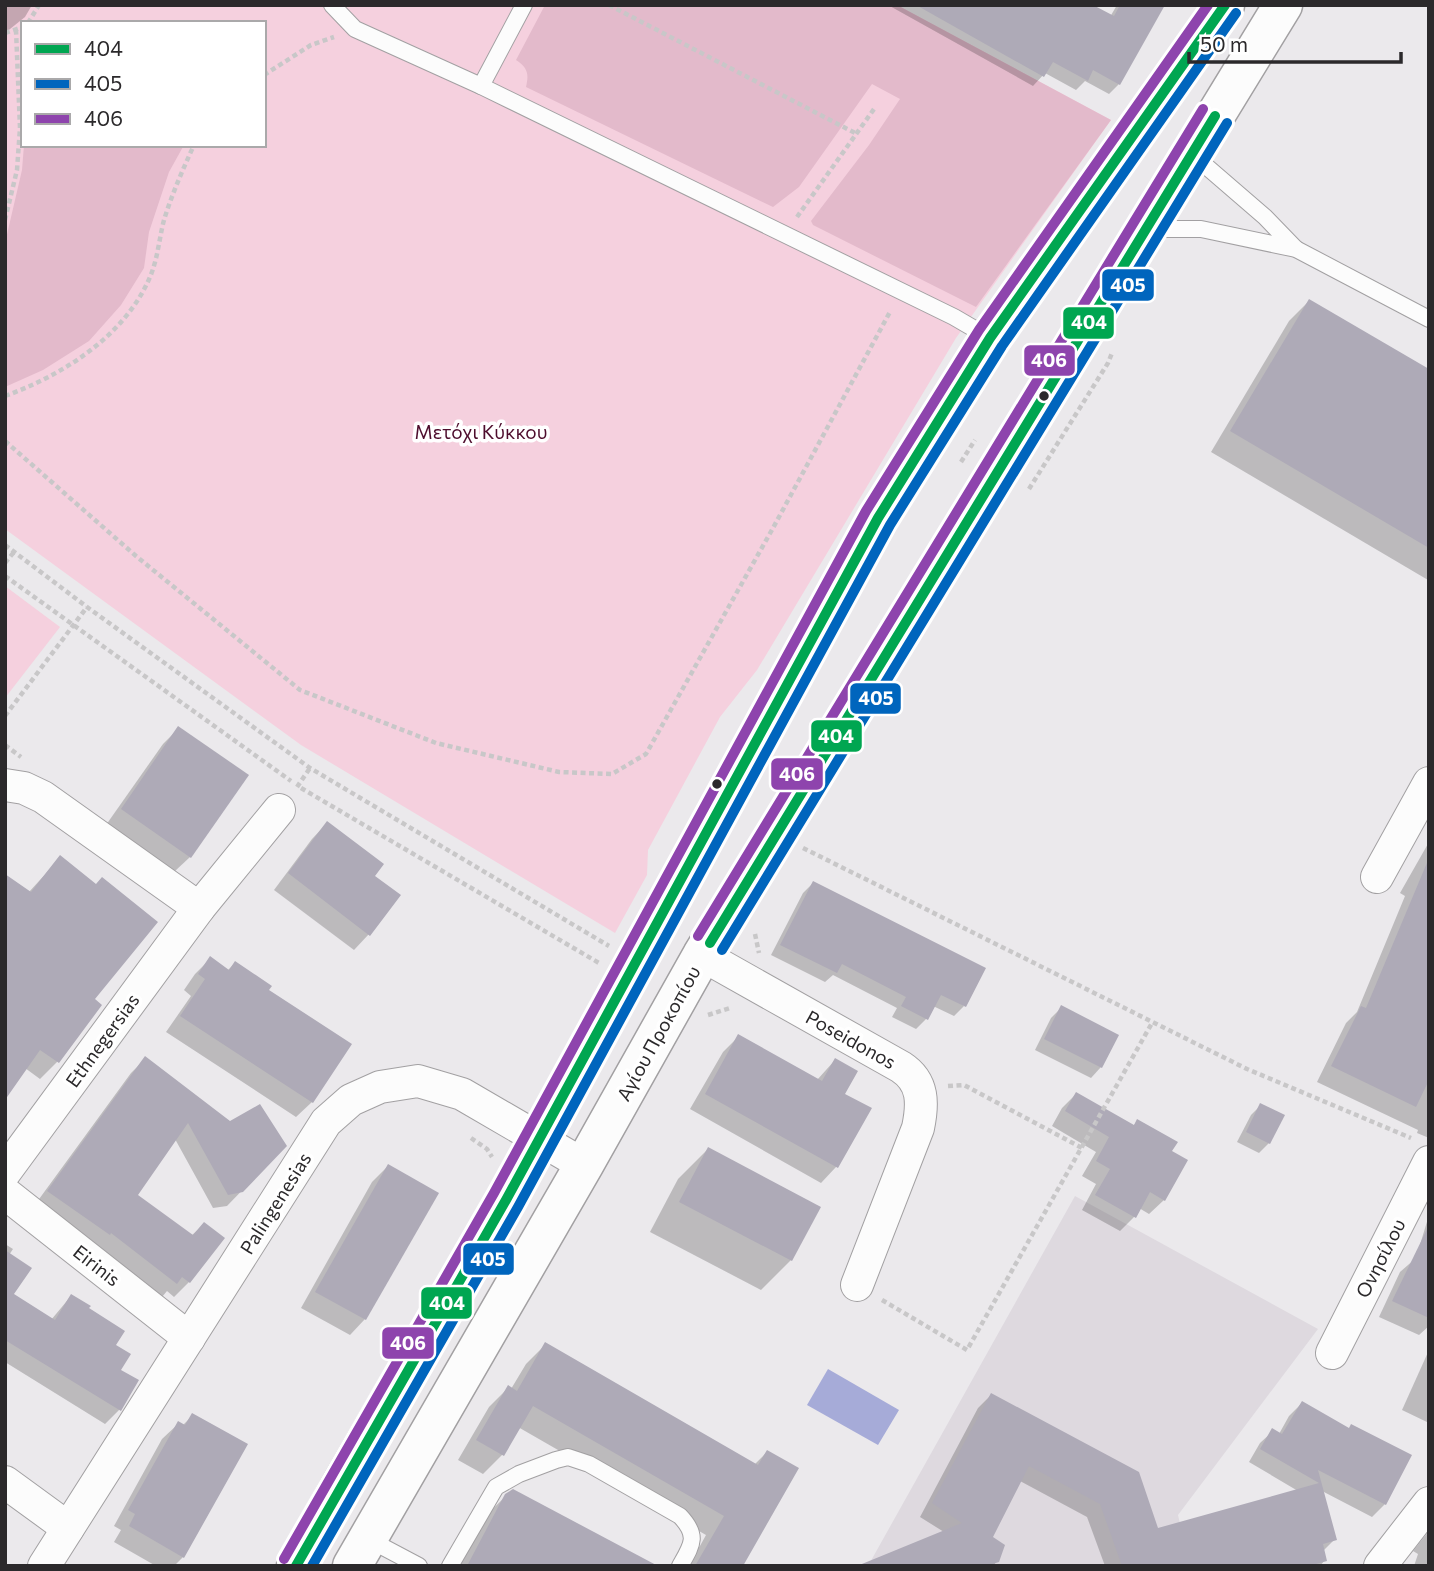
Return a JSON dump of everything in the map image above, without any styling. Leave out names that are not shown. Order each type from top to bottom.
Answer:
[{"type":"main road","points":[[296,1566],[540,1139],[878,518],[990,338],[1225,5]]},
{"type":"main road","name":"Αγίου Προκοπίου","points":[[359,1552],[584,1165],[702,955],[1283,5]]},
{"type":"street","points":[[1377,877],[1429,783]]},
{"type":"street","points":[[5,785],[24,788],[43,797],[199,908]]},
{"type":"street","name":"Ethnegersias","points":[[5,1172],[199,908],[288,798]]},
{"type":"street","name":"Poseidonos","points":[[702,955],[901,1067],[912,1074],[920,1089]]},
{"type":"street","name":"Palingenesias","points":[[44,1566],[326,1122],[351,1100],[380,1087],[418,1081],[462,1094],[584,1165]]},
{"type":"street","points":[[857,1285],[918,1128],[922,1107],[920,1089]]},
{"type":"street","name":"Ονησίλου","points":[[1332,1353],[1423,1151]]},
{"type":"street","name":"Eirinis","points":[[5,1193],[189,1338]]},
{"type":"street","points":[[5,1482],[68,1528]]},
{"type":"street","points":[[1380,1566],[1429,1503]]},
{"type":"lane","points":[[332,5],[355,29],[481,86],[954,317],[990,338]]},
{"type":"lane","points":[[481,86],[524,5]]},
{"type":"lane","points":[[1192,154],[1265,217],[1296,249]]},
{"type":"lane","points":[[1146,229],[1201,229],[1296,249],[1429,319]]},
{"type":"lane","points":[[450,1566],[496,1487],[519,1474],[568,1457],[589,1464],[680,1516],[688,1524],[692,1545],[680,1566]]},
{"type":"lane","points":[[359,1552],[419,1566]]},
{"type":"path","points":[[30,21],[40,5]]},
{"type":"path","points":[[608,5],[857,134]]},
{"type":"path","points":[[5,33],[21,28]]},
{"type":"path","points":[[266,74],[311,45],[355,29]]},
{"type":"path","points":[[5,220],[17,170],[20,128],[16,30]]},
{"type":"path","points":[[785,234],[874,109]]},
{"type":"path","points":[[5,396],[49,378],[73,364],[105,336],[138,300],[150,276],[173,194],[193,147]]},
{"type":"path","points":[[5,441],[136,556],[300,690],[436,743],[559,772],[612,774],[646,754],[773,528],[901,291]]},
{"type":"path","points":[[5,545],[310,768],[618,951]]},
{"type":"path","points":[[5,563],[14,552]]},
{"type":"path","points":[[5,576],[73,626],[288,798],[608,968]]},
{"type":"path","points":[[5,716],[87,607]]},
{"type":"path","points":[[5,745],[27,760]]},
{"type":"path","points":[[288,798],[310,768]]},
{"type":"path","points":[[796,845],[1247,1069],[1423,1151]]},
{"type":"path","points":[[857,1285],[967,1350],[1153,1023]]},
{"type":"path","points":[[920,1089],[964,1085],[1082,1148]]},
{"type":"path","points":[[471,1138],[487,1149],[495,1163]]},
{"type":"shaded area","points":[[545,5],[897,5],[1111,120],[976,307],[813,225],[811,221],[900,99],[872,84],[799,187],[773,207],[526,87],[527,72],[516,60]]},
{"type":"shaded area","points":[[24,147],[183,147],[169,172],[149,232],[144,268],[121,305],[89,341],[43,370],[5,387],[5,243],[22,170]]},
{"type":"shaded area","points":[[1075,1196],[1318,1329],[1178,1515],[1190,1566],[868,1566]]},
{"type":"green space","name":"Μετόχι Κύκκου","points":[[5,5],[897,5],[1111,120],[956,338],[757,670],[720,717],[648,850],[647,875],[615,933],[301,745],[5,529]]},
{"type":"green space","points":[[5,586],[60,627],[5,698]]},
{"type":"water","points":[[828,1369],[899,1410],[878,1445],[807,1405]]},
{"type":"building","points":[[916,5],[1093,5],[1114,16],[1120,5],[1165,5],[1120,85],[1093,70],[1088,81],[1053,62],[1044,77]]},
{"type":"building","points":[[1309,299],[1429,369],[1429,548],[1230,431]]},
{"type":"building","points":[[178,726],[249,775],[191,858],[121,809]]},
{"type":"building","points":[[327,821],[384,864],[375,876],[401,895],[370,936],[288,873]]},
{"type":"building","points":[[60,855],[96,884],[102,877],[158,922],[95,999],[102,1005],[59,1063],[40,1050],[5,1100],[5,874],[31,892]]},
{"type":"building","points":[[1429,858],[1429,1080],[1416,1107],[1331,1066],[1361,1006],[1366,1008]]},
{"type":"building","points":[[813,881],[986,968],[966,1007],[941,995],[928,1020],[901,1006],[906,997],[842,964],[837,973],[780,945]]},
{"type":"building","points":[[210,956],[229,970],[235,961],[272,986],[269,990],[352,1044],[313,1103],[180,1016],[205,979],[198,974]]},
{"type":"building","points":[[1061,1005],[1119,1035],[1102,1068],[1044,1039]]},
{"type":"building","points":[[738,1034],[822,1081],[835,1058],[858,1071],[845,1094],[872,1108],[838,1168],[705,1094]]},
{"type":"building","points":[[145,1056],[230,1121],[260,1104],[287,1146],[243,1192],[228,1195],[188,1123],[138,1195],[193,1235],[204,1222],[225,1238],[190,1283],[182,1277],[177,1284],[111,1233],[110,1235],[47,1191]]},
{"type":"building","points":[[1076,1092],[1134,1125],[1137,1119],[1178,1142],[1172,1151],[1188,1160],[1165,1201],[1150,1192],[1136,1218],[1095,1195],[1110,1169],[1096,1161],[1109,1137],[1065,1111]]},
{"type":"building","points":[[1260,1103],[1285,1115],[1270,1144],[1246,1132]]},
{"type":"building","points":[[708,1147],[821,1207],[792,1261],[679,1202]]},
{"type":"building","points":[[388,1164],[439,1193],[366,1320],[315,1292]]},
{"type":"building","points":[[1429,1225],[1429,1318],[1392,1301]]},
{"type":"building","points":[[5,1250],[32,1268],[14,1294],[55,1320],[71,1294],[125,1331],[116,1345],[131,1354],[121,1370],[139,1380],[121,1411],[5,1340]]},
{"type":"building","points":[[545,1342],[758,1465],[767,1450],[799,1468],[743,1566],[695,1566],[724,1516],[533,1406],[504,1456],[476,1440],[508,1385],[517,1391]]},
{"type":"building","points":[[991,1393],[1139,1472],[1158,1528],[1319,1483],[1260,1449],[1272,1428],[1282,1434],[1302,1401],[1349,1428],[1351,1424],[1412,1455],[1386,1505],[1318,1470],[1337,1540],[1323,1544],[1327,1561],[1309,1566],[1122,1566],[1100,1504],[1029,1466],[993,1537],[1005,1545],[999,1562],[986,1566],[857,1566],[962,1523],[932,1503]]},
{"type":"building","points":[[192,1413],[248,1444],[184,1558],[129,1526],[135,1514],[128,1510],[178,1421],[185,1425]]},
{"type":"building","points":[[513,1489],[658,1566],[467,1566],[505,1494]]},
{"type":"transit line","name":"406","points":[[284,1559],[494,1193],[866,511],[979,330],[1208,5]]},
{"type":"transit line","name":"404","points":[[296,1566],[506,1200],[878,518],[990,338],[1225,5]]},
{"type":"transit line","name":"405","points":[[312,1566],[518,1207],[890,525],[1002,346],[1236,13]]},
{"type":"transit line","name":"406","points":[[698,936],[1203,109]]},
{"type":"transit line","name":"404","points":[[710,943],[1215,116]]},
{"type":"transit line","name":"405","points":[[722,950],[1227,123]]}]
